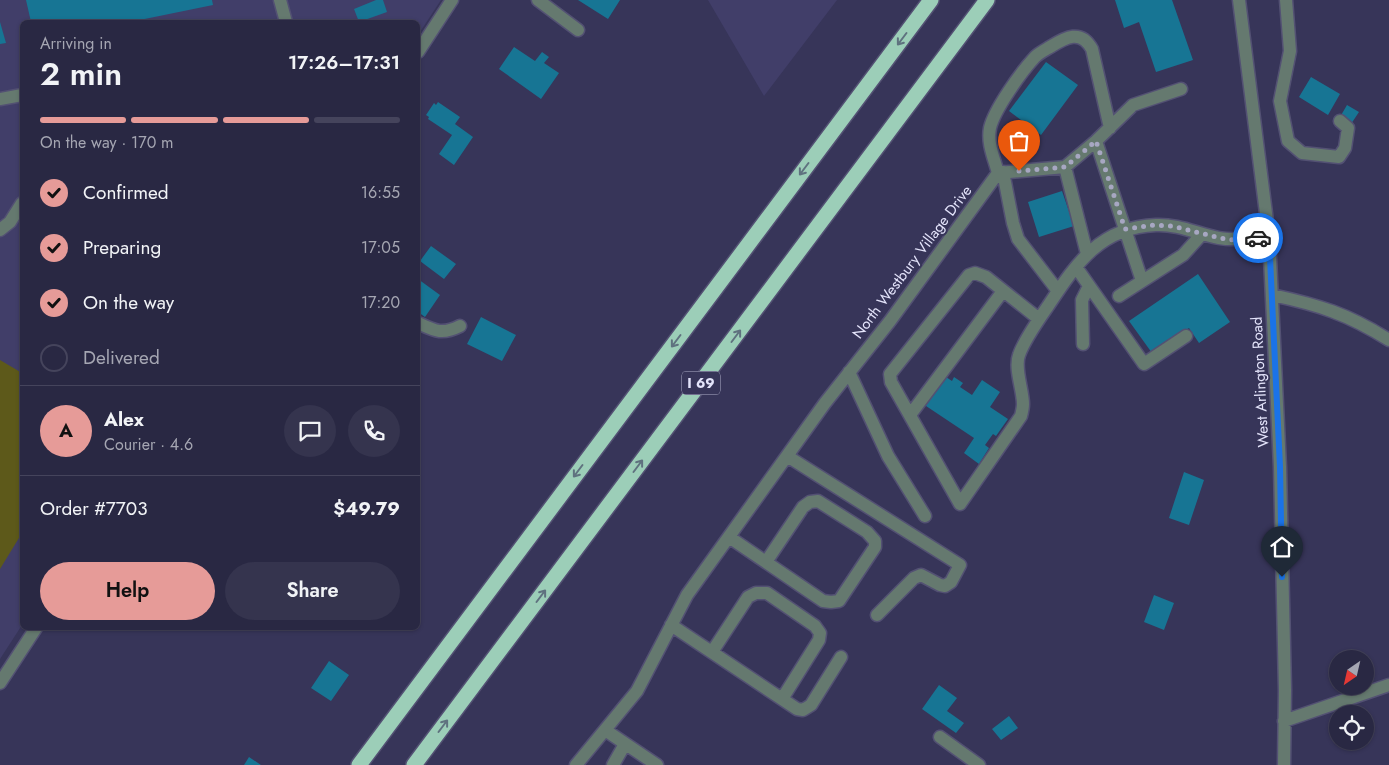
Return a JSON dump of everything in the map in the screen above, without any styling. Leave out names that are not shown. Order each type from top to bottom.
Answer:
[{"type":"highway","points":[[358,765],[931,0]]},
{"type":"highway","name":"I 69","points":[[414,765],[987,0]]},
{"type":"street","points":[[280,0],[285,20]]},
{"type":"street","points":[[420,49],[452,0]]},
{"type":"street","points":[[538,0],[578,30]]},
{"type":"street","name":"West Arlington Road","points":[[1239,0],[1269,237],[1280,467],[1284,765]]},
{"type":"street","points":[[1286,0],[1290,52],[1280,101],[1288,140],[1302,153],[1339,157],[1345,148],[1348,128],[1340,122]]},
{"type":"street","points":[[1058,291],[1018,239],[1001,172],[990,144],[990,129],[994,116],[1001,102],[1036,56],[1065,38],[1075,37],[1084,39],[1089,43],[1092,50],[1110,128]]},
{"type":"street","points":[[1001,172],[1065,167],[1096,141],[1133,105],[1180,89]]},
{"type":"street","points":[[0,99],[20,95]]},
{"type":"street","points":[[1096,141],[1142,281]]},
{"type":"street","points":[[1065,167],[1087,254]]},
{"type":"street","name":"North Westbury Village Drive","points":[[576,765],[637,691],[686,595],[849,372],[890,321],[1001,172]]},
{"type":"street","points":[[0,230],[10,222],[20,207]]},
{"type":"street","points":[[1039,319],[986,277],[975,273],[969,275],[890,374],[891,382],[960,504],[1021,416],[1023,405],[1018,356],[1039,319],[1087,254],[1106,239],[1125,229],[1155,225],[1172,226],[1234,240],[1269,237]]},
{"type":"street","points":[[1119,296],[1183,255],[1202,234]]},
{"type":"street","points":[[1076,267],[1144,364],[1186,336]]},
{"type":"street","points":[[1083,344],[1082,300],[1089,286]]},
{"type":"street","points":[[910,415],[1003,290]]},
{"type":"street","points":[[1272,295],[1339,312],[1389,340]]},
{"type":"street","points":[[420,324],[435,330],[449,331],[460,326]]},
{"type":"street","points":[[849,372],[888,456],[925,516]]},
{"type":"street","points":[[787,456],[960,566],[951,582],[946,586],[940,585],[921,575],[914,578],[877,615]]},
{"type":"street","points":[[729,537],[823,601],[831,602],[839,601],[875,547],[875,541],[867,532],[818,501],[810,502],[803,506],[766,562]]},
{"type":"street","points":[[846,519],[858,501]]},
{"type":"street","points":[[712,652],[748,597],[756,593],[767,593],[816,626],[820,633],[819,640],[782,699]]},
{"type":"street","points":[[671,625],[797,709],[803,710],[811,705],[842,657]]},
{"type":"street","points":[[0,683],[35,630]]},
{"type":"street","points":[[1284,721],[1389,685]]},
{"type":"street","points":[[605,730],[657,765]]},
{"type":"street","points":[[940,737],[979,765]]},
{"type":"street","points":[[613,765],[625,744]]},
{"type":"shaded area","points":[[0,0],[441,0],[420,32],[420,20],[20,20],[20,628],[0,659]]},
{"type":"shaded area","points":[[708,0],[837,0],[764,96]]},
{"type":"shaded area","points":[[0,360],[20,372],[20,536],[0,569]]},
{"type":"building","points":[[26,0],[212,0],[213,5],[140,20],[31,20]]},
{"type":"building","points":[[376,0],[383,0],[387,12],[365,20],[358,20],[354,9]]},
{"type":"building","points":[[578,0],[620,0],[608,19]]},
{"type":"building","points":[[1115,0],[1172,0],[1193,60],[1156,72],[1139,22],[1124,28]]},
{"type":"building","points":[[0,22],[6,43],[0,44]]},
{"type":"building","points":[[514,47],[535,61],[542,52],[549,57],[544,63],[559,73],[541,99],[499,69]]},
{"type":"building","points":[[1046,62],[1078,85],[1041,135],[1009,111]]},
{"type":"building","points":[[1311,77],[1340,94],[1328,115],[1299,97]]},
{"type":"building","points":[[438,102],[460,117],[455,124],[473,137],[454,165],[439,154],[452,135],[428,119],[429,117],[426,115],[434,103],[436,105]]},
{"type":"building","points":[[1347,105],[1359,112],[1351,124],[1340,117]]},
{"type":"building","points":[[1062,191],[1074,226],[1039,237],[1028,202]]},
{"type":"building","points":[[431,246],[456,264],[444,279],[420,261]]},
{"type":"building","points":[[1198,274],[1230,322],[1199,343],[1189,328],[1152,353],[1129,321]]},
{"type":"building","points":[[420,280],[440,295],[425,317],[420,313]]},
{"type":"building","points":[[481,317],[516,335],[502,361],[467,344]]},
{"type":"building","points":[[943,375],[952,381],[954,377],[963,383],[960,387],[972,395],[982,380],[1000,392],[990,407],[1008,419],[996,436],[993,434],[985,445],[989,448],[979,464],[964,453],[974,438],[923,404]]},
{"type":"building","points":[[1184,472],[1204,480],[1189,525],[1169,518]]},
{"type":"building","points":[[1154,595],[1174,603],[1164,630],[1144,622]]},
{"type":"building","points":[[329,661],[349,675],[331,701],[311,688]]},
{"type":"building","points":[[939,685],[957,698],[947,711],[964,723],[956,733],[922,709]]},
{"type":"building","points":[[1009,716],[1018,728],[1001,740],[992,729]]},
{"type":"building","points":[[249,757],[261,765],[244,765]]},
{"type":"way so far","points":[[1019,171],[1065,167],[1096,141],[1125,229],[1155,225],[1172,226],[1234,240],[1258,238]]},
{"type":"route","points":[[1258,238],[1269,237],[1280,467],[1282,577]]}]
